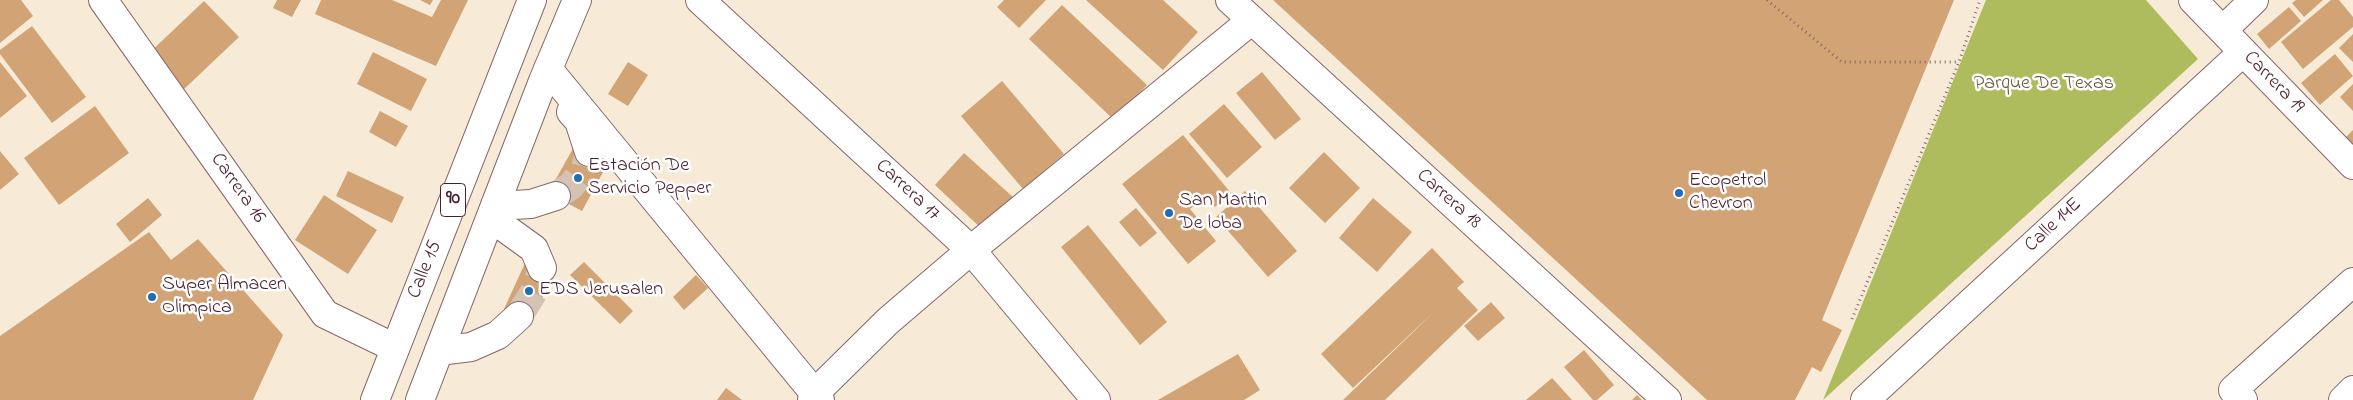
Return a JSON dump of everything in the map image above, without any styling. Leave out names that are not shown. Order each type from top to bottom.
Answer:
[{"type":"main road","name":"Carrera 16","points":[[104,0],[325,314],[395,348]]},
{"type":"main road","name":"Calle 15","points":[[375,400],[532,0]]},
{"type":"main road","name":"Calle 15","points":[[420,400],[577,0]]},
{"type":"main road","name":"Carrera 17","points":[[700,0],[971,250],[1096,400]]},
{"type":"main road","name":"Carrera 18","points":[[1230,0],[1666,400]]},
{"type":"main road","name":"Carrera 19","points":[[2193,0],[2353,165]]},
{"type":"main road","points":[[2223,30],[2254,0]]},
{"type":"main road","points":[[546,75],[596,144],[816,398],[888,321],[971,250],[1252,20]]},
{"type":"main road","name":"Calle 14E","points":[[1865,400],[2243,52]]},
{"type":"main road","points":[[493,212],[531,204],[556,196]]},
{"type":"main road","points":[[493,212],[534,250],[542,268]]},
{"type":"main road","points":[[2233,397],[2353,282]]},
{"type":"main road","points":[[439,352],[471,347],[498,335],[519,316]]},
{"type":"main road","points":[[2343,400],[2353,390]]},
{"type":"path","points":[[1767,0],[1842,62],[1959,62]]},
{"type":"path","points":[[1852,318],[1959,62],[1980,0]]},
{"type":"green space","name":"Parque De Texas","points":[[1986,0],[2146,0],[2198,59],[1823,400]]},
{"type":"building","points":[[0,0],[21,0],[33,16],[0,43]]},
{"type":"building","points":[[277,0],[301,0],[292,17],[273,8]]},
{"type":"building","points":[[321,0],[392,0],[432,17],[441,0],[468,0],[436,66],[315,14]]},
{"type":"building","points":[[420,0],[433,0],[430,5]]},
{"type":"building","points":[[1004,0],[1046,0],[1019,28],[997,7]]},
{"type":"building","points":[[1086,0],[1163,0],[1198,32],[1163,70]]},
{"type":"building","name":"Ecopetrol Chevron","points":[[1273,0],[1954,0],[1822,320],[1842,330],[1821,372],[1812,367],[1795,400],[1707,400]]},
{"type":"building","points":[[2296,0],[2323,0],[2304,17],[2292,3]]},
{"type":"building","points":[[2331,0],[2339,0],[2353,17],[2353,27],[2303,69],[2281,42]]},
{"type":"building","points":[[204,1],[239,37],[181,92],[146,56]]},
{"type":"building","points":[[1062,5],[1147,85],[1114,120],[1029,39]]},
{"type":"building","points":[[2289,7],[2301,21],[2269,49],[2257,34]]},
{"type":"building","points":[[32,26],[86,97],[52,123],[0,54],[0,50]]},
{"type":"building","points":[[2353,34],[2353,62],[2339,48]]},
{"type":"building","points":[[373,52],[427,79],[411,111],[357,84]]},
{"type":"building","points":[[2335,54],[2353,76],[2320,105],[2301,83]]},
{"type":"building","points":[[0,62],[27,96],[0,118]]},
{"type":"building","points":[[628,62],[648,75],[628,106],[608,94]]},
{"type":"building","points":[[1262,72],[1301,119],[1275,140],[1236,93]]},
{"type":"building","points":[[1002,81],[1064,154],[1023,189],[961,116]]},
{"type":"building","points":[[2353,84],[2353,111],[2340,97]]},
{"type":"building","points":[[1224,104],[1262,147],[1227,178],[1189,134]]},
{"type":"building","points":[[95,106],[129,153],[59,205],[24,158]]},
{"type":"building","points":[[380,111],[408,126],[396,147],[369,132]]},
{"type":"building","points":[[2353,130],[2353,147],[2345,138]]},
{"type":"building","points":[[1183,135],[1231,193],[1215,207],[1206,196],[1190,209],[1216,241],[1188,264],[1122,184]]},
{"type":"building","name":"Estación De Servicio Pepper","points":[[575,145],[608,163],[582,211],[548,193]]},
{"type":"building","points":[[0,151],[19,174],[0,190]]},
{"type":"building","points":[[1324,152],[1360,188],[1325,223],[1289,188]]},
{"type":"building","points":[[964,153],[1014,198],[984,231],[935,185]]},
{"type":"building","points":[[348,171],[404,197],[392,223],[336,196]]},
{"type":"building","points":[[1245,191],[1297,251],[1268,277],[1216,217]]},
{"type":"building","points":[[324,195],[377,230],[348,274],[295,240]]},
{"type":"building","points":[[148,198],[162,215],[130,242],[116,224]]},
{"type":"building","points":[[1373,198],[1412,232],[1377,272],[1339,238]]},
{"type":"building","points":[[1136,208],[1157,233],[1140,247],[1119,222]]},
{"type":"building","points":[[1088,225],[1167,322],[1140,345],[1061,247]]},
{"type":"building","name":"Super Almacen Olimpica","points":[[149,232],[171,260],[198,239],[283,335],[253,400],[0,400],[0,336]]},
{"type":"building","points":[[1432,248],[1464,282],[1457,288],[1478,310],[1385,400],[1343,400],[1438,308],[1353,388],[1321,354]]},
{"type":"building","name":"EDS Jerusalen","points":[[526,261],[554,273],[531,322],[504,309]]},
{"type":"building","points":[[584,262],[633,311],[620,324],[570,275]]},
{"type":"building","points":[[696,275],[708,288],[684,310],[673,297]]},
{"type":"building","points":[[1491,302],[1505,318],[1478,341],[1464,326]]},
{"type":"building","points":[[1584,350],[1614,385],[1597,400],[1593,400],[1564,367]]},
{"type":"building","points":[[1238,354],[1260,390],[1244,400],[1158,400]]},
{"type":"building","points":[[1552,378],[1572,400],[1526,400]]},
{"type":"building","points":[[726,388],[742,400],[717,400]]},
{"type":"building","points":[[1637,395],[1642,400],[1632,400]]},
{"type":"tunnel","points":[[556,196],[571,186],[585,168],[589,152]]},
{"type":"tunnel","points":[[519,316],[535,290],[542,268]]},
{"type":"place","name":"Estación De Servicio Pepper","points":[[578,178]]},
{"type":"place","name":"Ecopetrol Chevron","points":[[1679,193]]},
{"type":"place","name":"San Martin De loba","points":[[1169,213]]},
{"type":"place","name":"EDS Jerusalen","points":[[529,291]]},
{"type":"place","name":"Super Almacen Olimpica","points":[[152,297]]}]
